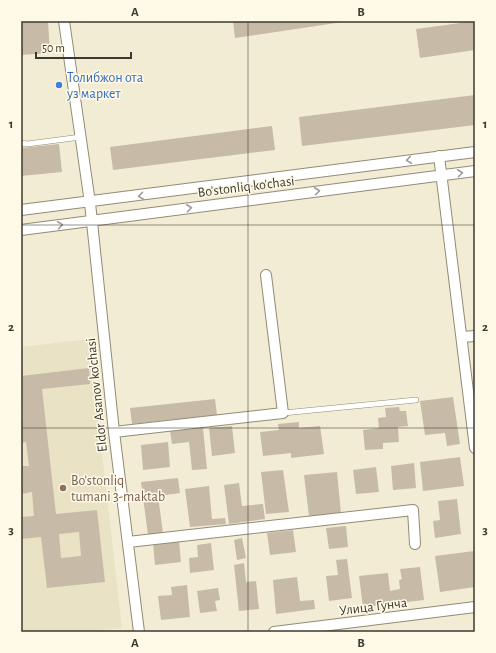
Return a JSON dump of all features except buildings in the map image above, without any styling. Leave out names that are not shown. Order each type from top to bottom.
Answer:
[{"type":"street","name":"Eldor Asanov ko'chasi","points":[[64,21],[90,202],[114,432],[139,632]]},
{"type":"street","name":"Bo'stonliq ko'chasi","points":[[21,210],[475,152]]},
{"type":"street","points":[[439,156],[475,448]]},
{"type":"street","name":"Bo'stonliq ko'chasi","points":[[21,230],[475,172]]},
{"type":"street","points":[[114,432],[283,413],[266,275]]},
{"type":"street","points":[[462,337],[475,336]]},
{"type":"street","points":[[128,542],[413,510],[416,544]]},
{"type":"street","name":"Улица Гунча","points":[[274,632],[475,607]]},
{"type":"lane","points":[[21,143],[27,144],[81,137]]},
{"type":"lane","points":[[283,413],[416,400]]},
{"type":"shaded area","name":"Bo’stonliq tumani 3-maktab","points":[[89,339],[122,628],[87,632],[21,632],[21,347]]},
{"type":"place","name":"Толибжон ота уз маркет","points":[[59,85]]},
{"type":"place","name":"Bo’stonliq tumani 3-maktab","points":[[63,488]]}]
